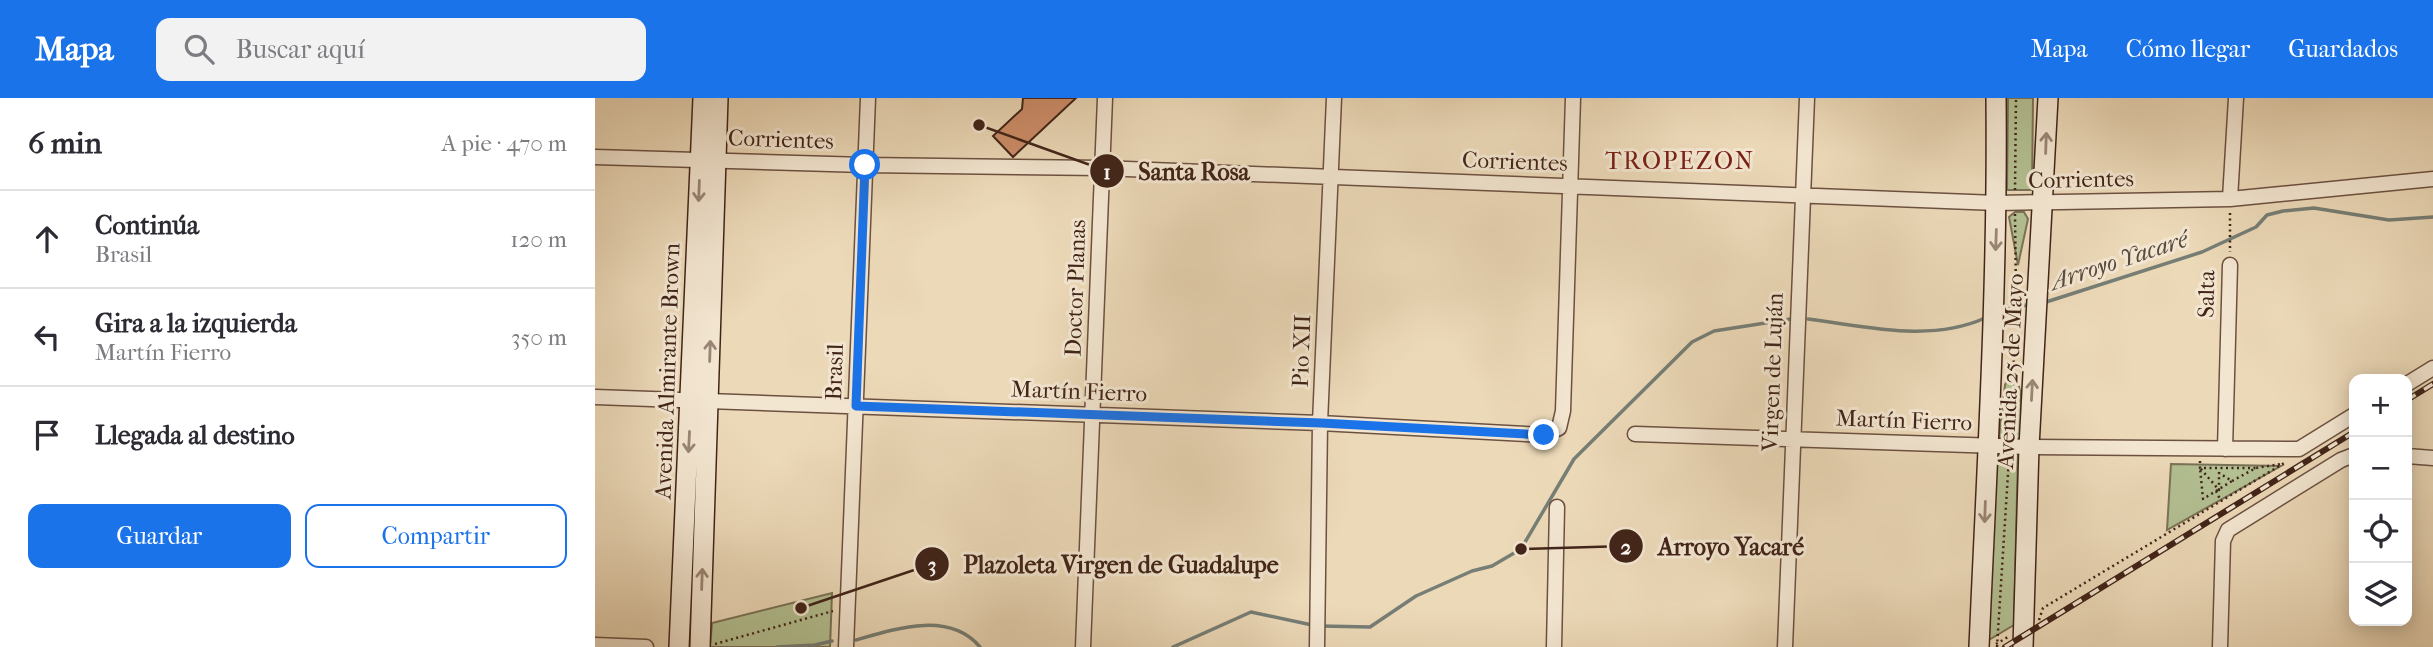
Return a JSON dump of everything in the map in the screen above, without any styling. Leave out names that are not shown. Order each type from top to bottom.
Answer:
[{"type":"main road","name":"Avenida Almirante Brown","points":[[703,98],[708,160],[700,400],[703,647]]},
{"type":"main road","name":"Avenida Almirante Brown","points":[[708,160],[718,98]]},
{"type":"main road","name":"Avenida 25 de Mayo","points":[[1991,646],[1990,446],[1997,203],[1997,98]]},
{"type":"main road","name":"Avenida 25 de Mayo","points":[[2023,638],[2019,447],[2036,332],[2048,98]]},
{"type":"main road","name":"Avenida Almirante Brown","points":[[679,647],[700,400]]},
{"type":"street","name":"Brasil","points":[[846,647],[868,98]]},
{"type":"street","name":"Doctor Planas","points":[[1083,647],[1105,98]]},
{"type":"street","name":"Pio XII","points":[[1317,642],[1321,423],[1334,98]]},
{"type":"street","points":[[1571,186],[1573,98]]},
{"type":"street","name":"Virgen de Luján","points":[[1785,647],[1807,98]]},
{"type":"street","points":[[2229,199],[2236,98]]},
{"type":"street","name":"Corrientes","points":[[595,157],[865,165],[1102,168],[1997,203],[2229,199],[2433,179]]},
{"type":"street","name":"Martín Fierro","points":[[595,397],[1321,423],[1544,435],[1559,428],[1563,411],[1571,186]]},
{"type":"street","name":"Salta","points":[[2225,449],[2230,265]]},
{"type":"street","points":[[2412,381],[2433,368]]},
{"type":"street","points":[[2295,454],[2349,418]]},
{"type":"street","name":"Martín Fierro","points":[[1635,434],[2019,447],[2225,449],[2295,454]]},
{"type":"street","points":[[2412,456],[2433,458]]},
{"type":"street","points":[[2220,647],[2223,541],[2228,530],[2349,457]]},
{"type":"street","points":[[1554,647],[1557,507]]},
{"type":"street","points":[[595,645],[646,647]]},
{"type":"path","name":"Salta","points":[[2229,199],[2230,265]]},
{"type":"path","points":[[1991,646],[2019,447],[2015,331]]},
{"type":"path","points":[[1990,647],[2023,638],[2042,619],[2043,608],[2285,464],[2295,454]]},
{"type":"path","points":[[2200,468],[2256,468],[2285,464]]},
{"type":"path","points":[[2200,468],[2203,499],[2256,468]]},
{"type":"path","points":[[2200,468],[2218,491]]},
{"type":"path","points":[[2221,501],[2218,491],[2219,473],[2232,481]]},
{"type":"path","points":[[703,647],[848,606]]},
{"type":"green space","points":[[2008,98],[2033,98],[2032,190],[2007,190]]},
{"type":"green space","points":[[2015,212],[2024,212],[2028,219],[2018,265],[2009,217]]},
{"type":"green space","points":[[2014,366],[2021,395],[2022,439],[1999,437],[2005,385]]},
{"type":"green space","points":[[1993,450],[2018,451],[2014,625],[1987,641]]},
{"type":"green space","points":[[2171,464],[2281,466],[2167,530]]},
{"type":"green space","points":[[832,593],[830,647],[710,647],[712,623]]},
{"type":"building","points":[[1023,98],[1076,98],[1013,157],[993,136],[1022,109]]},
{"type":"waterway","name":"Arroyo Yacaré","points":[[2043,303],[2202,252],[2256,227],[2267,215],[2283,211],[2314,208],[2389,220],[2433,217]]},
{"type":"waterway","name":"Arroyo Yacaré","points":[[2001,310],[2032,304]]},
{"type":"waterway","name":"Arroyo Yacaré","points":[[1808,319],[1920,331],[1964,326],[1985,318]]},
{"type":"waterway","name":"Arroyo Yacaré","points":[[1320,626],[1370,627],[1416,596],[1472,571],[1492,566],[1521,549],[1574,459],[1692,342],[1714,331],[1791,319]]},
{"type":"waterway","name":"Arroyo Yacaré","points":[[1173,647],[1251,612],[1312,625]]},
{"type":"waterway","name":"Arroyo Yacaré","points":[[856,640],[905,627],[938,626],[954,629],[968,636],[980,647]]},
{"type":"waterway","name":"Arroyo Yacaré","points":[[777,647],[815,645],[832,641]]},
{"type":"railway","points":[[2412,397],[2433,384]]},
{"type":"railway","points":[[2005,647],[2349,435]]},
{"type":"place","name":"Santa Rosa","points":[[979,125]]},
{"type":"place","name":"Arroyo Yacaré","points":[[1521,549]]},
{"type":"place","name":"Plazoleta Virgen de Guadalupe","points":[[801,608]]},
{"type":"district","name":"TROPEZON","points":[[1680,161]]},
{"type":"route","points":[[865,165],[856,406],[1321,423],[1544,435]]}]
